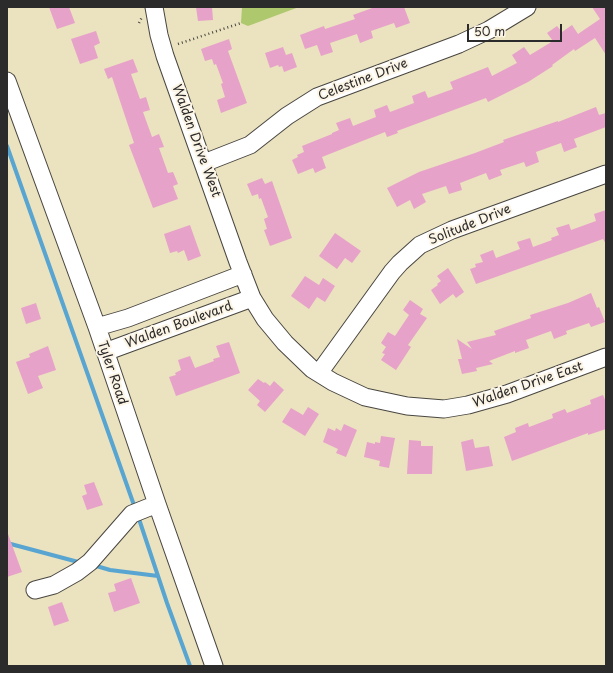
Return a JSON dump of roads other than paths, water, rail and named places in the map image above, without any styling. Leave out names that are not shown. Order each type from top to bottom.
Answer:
[{"type":"street","name":"Walden Drive West","points":[[154,7],[159,35],[165,56],[243,274]]},
{"type":"street","name":"Celestine Drive","points":[[204,163],[250,145],[286,116],[318,97],[459,44],[489,30],[527,7]]},
{"type":"street","name":"Tyler Road","points":[[7,81],[97,327],[214,666]]},
{"type":"street","name":"Solitude Drive","points":[[319,373],[392,272],[420,245],[452,230],[606,174]]},
{"type":"street","name":"Walden Boulevard","points":[[97,327],[128,318],[243,274]]},
{"type":"street","name":"Walden Drive East","points":[[243,274],[252,298],[265,319],[285,343],[306,363],[333,382],[365,396],[407,406],[444,409],[468,405],[501,396],[606,357]]},
{"type":"street","name":"Walden Boulevard","points":[[105,352],[252,298]]},
{"type":"street","points":[[35,590],[54,585],[77,572],[90,562],[132,514],[157,504]]},
{"type":"waterway","points":[[7,146],[135,508]]},
{"type":"waterway","points":[[138,516],[190,666]]},
{"type":"waterway","points":[[7,543],[82,563]]},
{"type":"waterway","points":[[93,565],[110,570],[158,576]]}]
